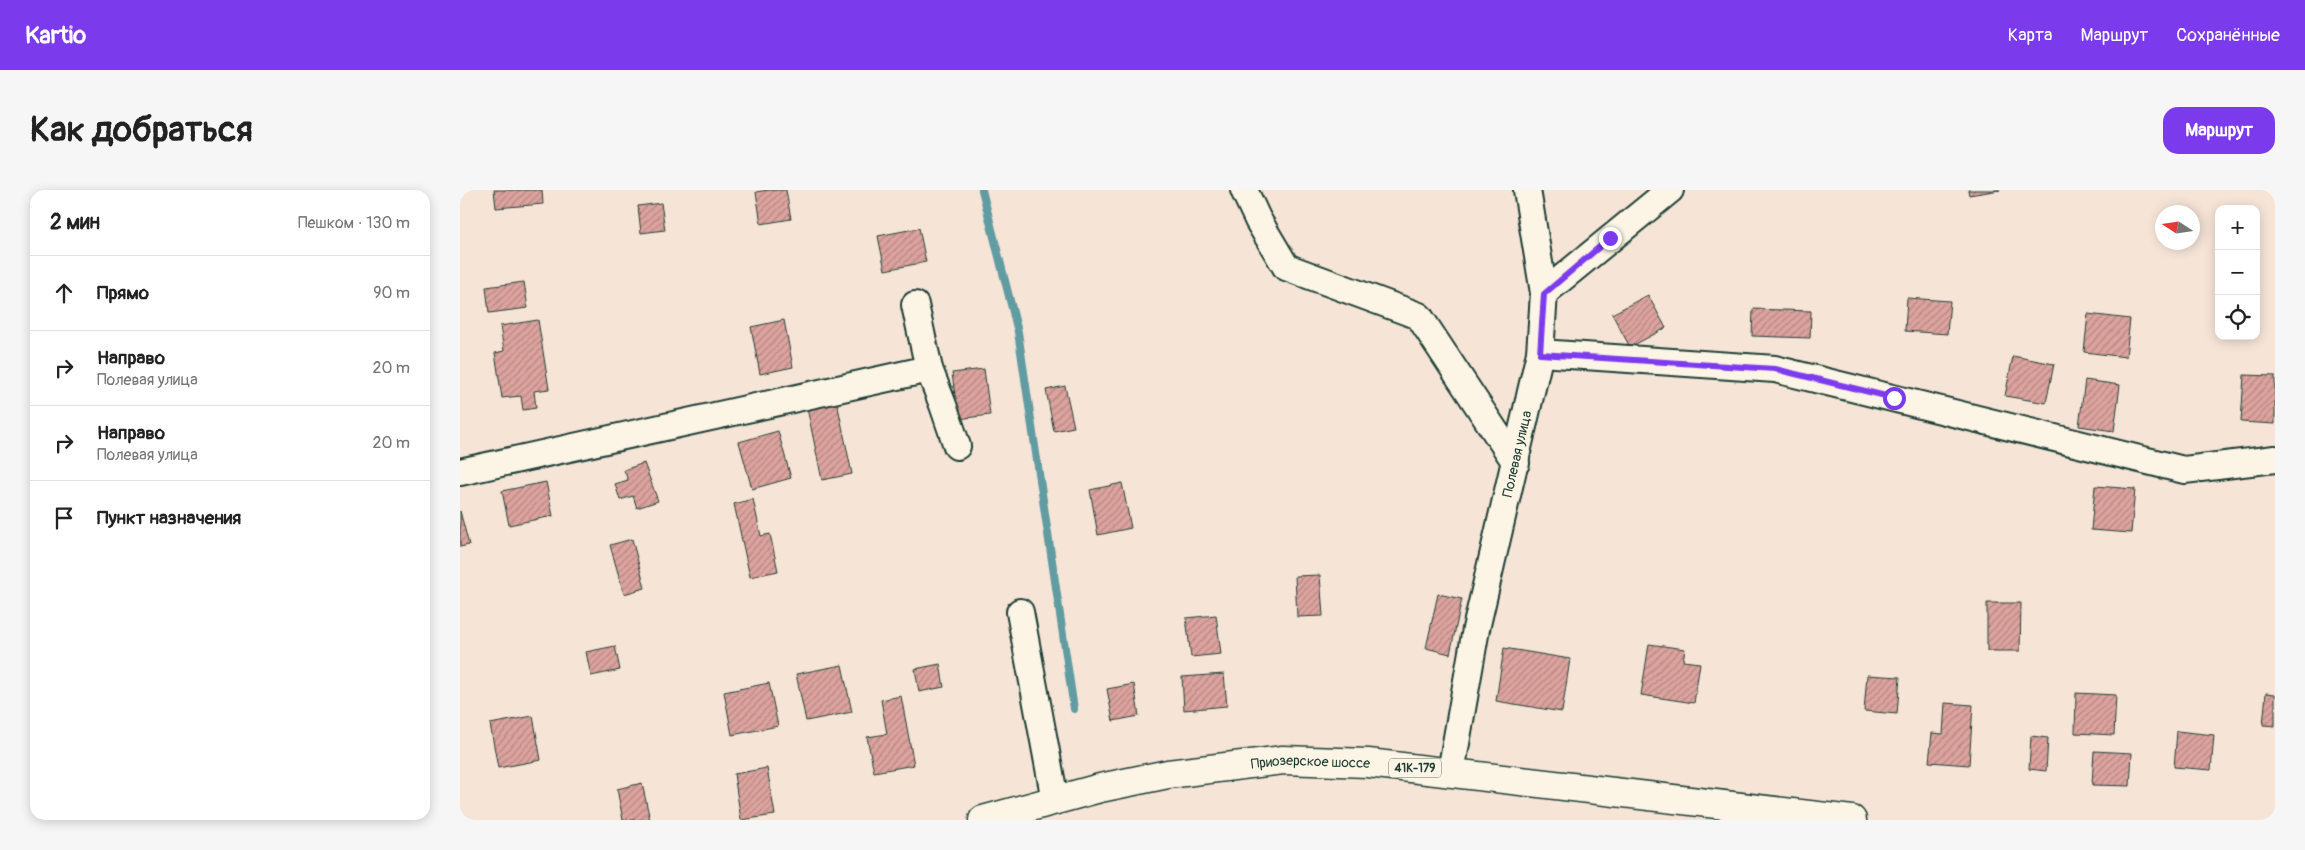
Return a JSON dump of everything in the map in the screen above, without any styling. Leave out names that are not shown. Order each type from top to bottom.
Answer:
[{"type":"main road","name":"Приозерское шоссе","points":[[983,820],[1044,808],[1100,788],[1168,774],[1283,760],[1368,763],[1852,820]]},
{"type":"street","points":[[1244,190],[1258,220],[1286,267],[1419,316],[1516,463]]},
{"type":"street","name":"Полевая улица","points":[[1451,772],[1476,629],[1540,354],[1544,294],[1527,190]]},
{"type":"street","points":[[1544,294],[1670,190]]},
{"type":"street","points":[[915,304],[929,369],[957,446]]},
{"type":"street","points":[[1540,354],[1775,369],[2184,470],[2275,459]]},
{"type":"street","points":[[460,472],[929,369]]},
{"type":"street","points":[[1020,612],[1044,808]]},
{"type":"building","points":[[494,190],[542,190],[543,204],[496,208]]},
{"type":"building","points":[[786,190],[791,219],[761,224],[756,192]]},
{"type":"building","points":[[1968,190],[2000,190],[1969,195]]},
{"type":"building","points":[[661,203],[665,230],[641,233],[638,206]]},
{"type":"building","points":[[919,228],[926,262],[885,270],[878,236]]},
{"type":"building","points":[[524,282],[528,308],[489,313],[486,287]]},
{"type":"building","points":[[1648,295],[1666,328],[1630,347],[1612,314]]},
{"type":"building","points":[[1907,298],[1950,301],[1947,334],[1905,331]]},
{"type":"building","points":[[1753,309],[1811,311],[1810,338],[1752,336]]},
{"type":"building","points":[[2088,314],[2130,319],[2126,357],[2084,352]]},
{"type":"building","points":[[538,320],[549,389],[534,391],[536,408],[523,410],[521,396],[502,398],[495,353],[504,351],[500,326]]},
{"type":"building","points":[[784,320],[793,367],[760,374],[751,327]]},
{"type":"building","points":[[2013,356],[2054,364],[2046,403],[2005,396]]},
{"type":"building","points":[[984,369],[990,415],[958,419],[952,373]]},
{"type":"building","points":[[2244,375],[2275,376],[2275,424],[2241,422]]},
{"type":"building","points":[[2085,380],[2120,385],[2114,431],[2079,426]]},
{"type":"building","points":[[1065,386],[1074,427],[1054,431],[1046,390]]},
{"type":"building","points":[[837,402],[852,474],[822,480],[807,408]]},
{"type":"building","points":[[778,431],[791,478],[752,489],[739,442]]},
{"type":"building","points":[[644,463],[658,501],[637,508],[633,496],[620,500],[615,484],[628,480],[624,470]]},
{"type":"building","points":[[546,482],[553,516],[509,525],[502,491]]},
{"type":"building","points":[[1122,483],[1131,528],[1098,535],[1090,490]]},
{"type":"building","points":[[2095,486],[2135,489],[2131,533],[2091,530]]},
{"type":"building","points":[[753,499],[761,536],[770,534],[778,571],[750,577],[734,504]]},
{"type":"building","points":[[460,511],[469,545],[460,547]]},
{"type":"building","points":[[632,539],[645,588],[624,594],[610,545]]},
{"type":"building","points":[[1320,575],[1323,616],[1297,617],[1295,576]]},
{"type":"building","points":[[1438,594],[1462,599],[1450,654],[1426,648]]},
{"type":"building","points":[[1987,603],[2021,603],[2020,651],[1987,651]]},
{"type":"building","points":[[1216,615],[1221,654],[1191,657],[1186,618]]},
{"type":"building","points":[[1649,644],[1685,649],[1683,661],[1700,663],[1694,703],[1641,695]]},
{"type":"building","points":[[615,646],[620,670],[591,676],[586,652]]},
{"type":"building","points":[[1504,648],[1570,659],[1562,712],[1496,701]]},
{"type":"building","points":[[940,664],[944,687],[919,692],[915,669]]},
{"type":"building","points":[[842,665],[852,712],[806,721],[796,674]]},
{"type":"building","points":[[1224,674],[1227,706],[1184,710],[1182,677]]},
{"type":"building","points":[[1867,675],[1900,677],[1897,714],[1864,711]]},
{"type":"building","points":[[769,683],[778,726],[732,735],[724,692]]},
{"type":"building","points":[[1134,684],[1139,716],[1113,721],[1107,689]]},
{"type":"building","points":[[2076,693],[2116,695],[2114,735],[2075,733]]},
{"type":"building","points":[[2266,693],[2275,694],[2275,726],[2263,725]]},
{"type":"building","points":[[901,696],[914,765],[874,772],[867,737],[887,734],[881,700]]},
{"type":"building","points":[[1945,703],[1973,705],[1969,765],[1929,762],[1932,733],[1943,734]]},
{"type":"building","points":[[533,716],[541,760],[498,768],[490,724]]},
{"type":"building","points":[[2177,731],[2214,735],[2211,770],[2174,767]]},
{"type":"building","points":[[2031,736],[2048,738],[2046,771],[2029,769]]},
{"type":"building","points":[[2094,751],[2132,753],[2130,786],[2092,785]]},
{"type":"building","points":[[767,768],[775,815],[741,820],[734,774]]},
{"type":"building","points":[[642,783],[650,820],[623,820],[617,789]]},
{"type":"waterway","points":[[982,190],[1018,332],[1074,709]]},
{"type":"route","points":[[1610,238],[1544,294],[1540,354],[1775,369],[1894,398]]}]
